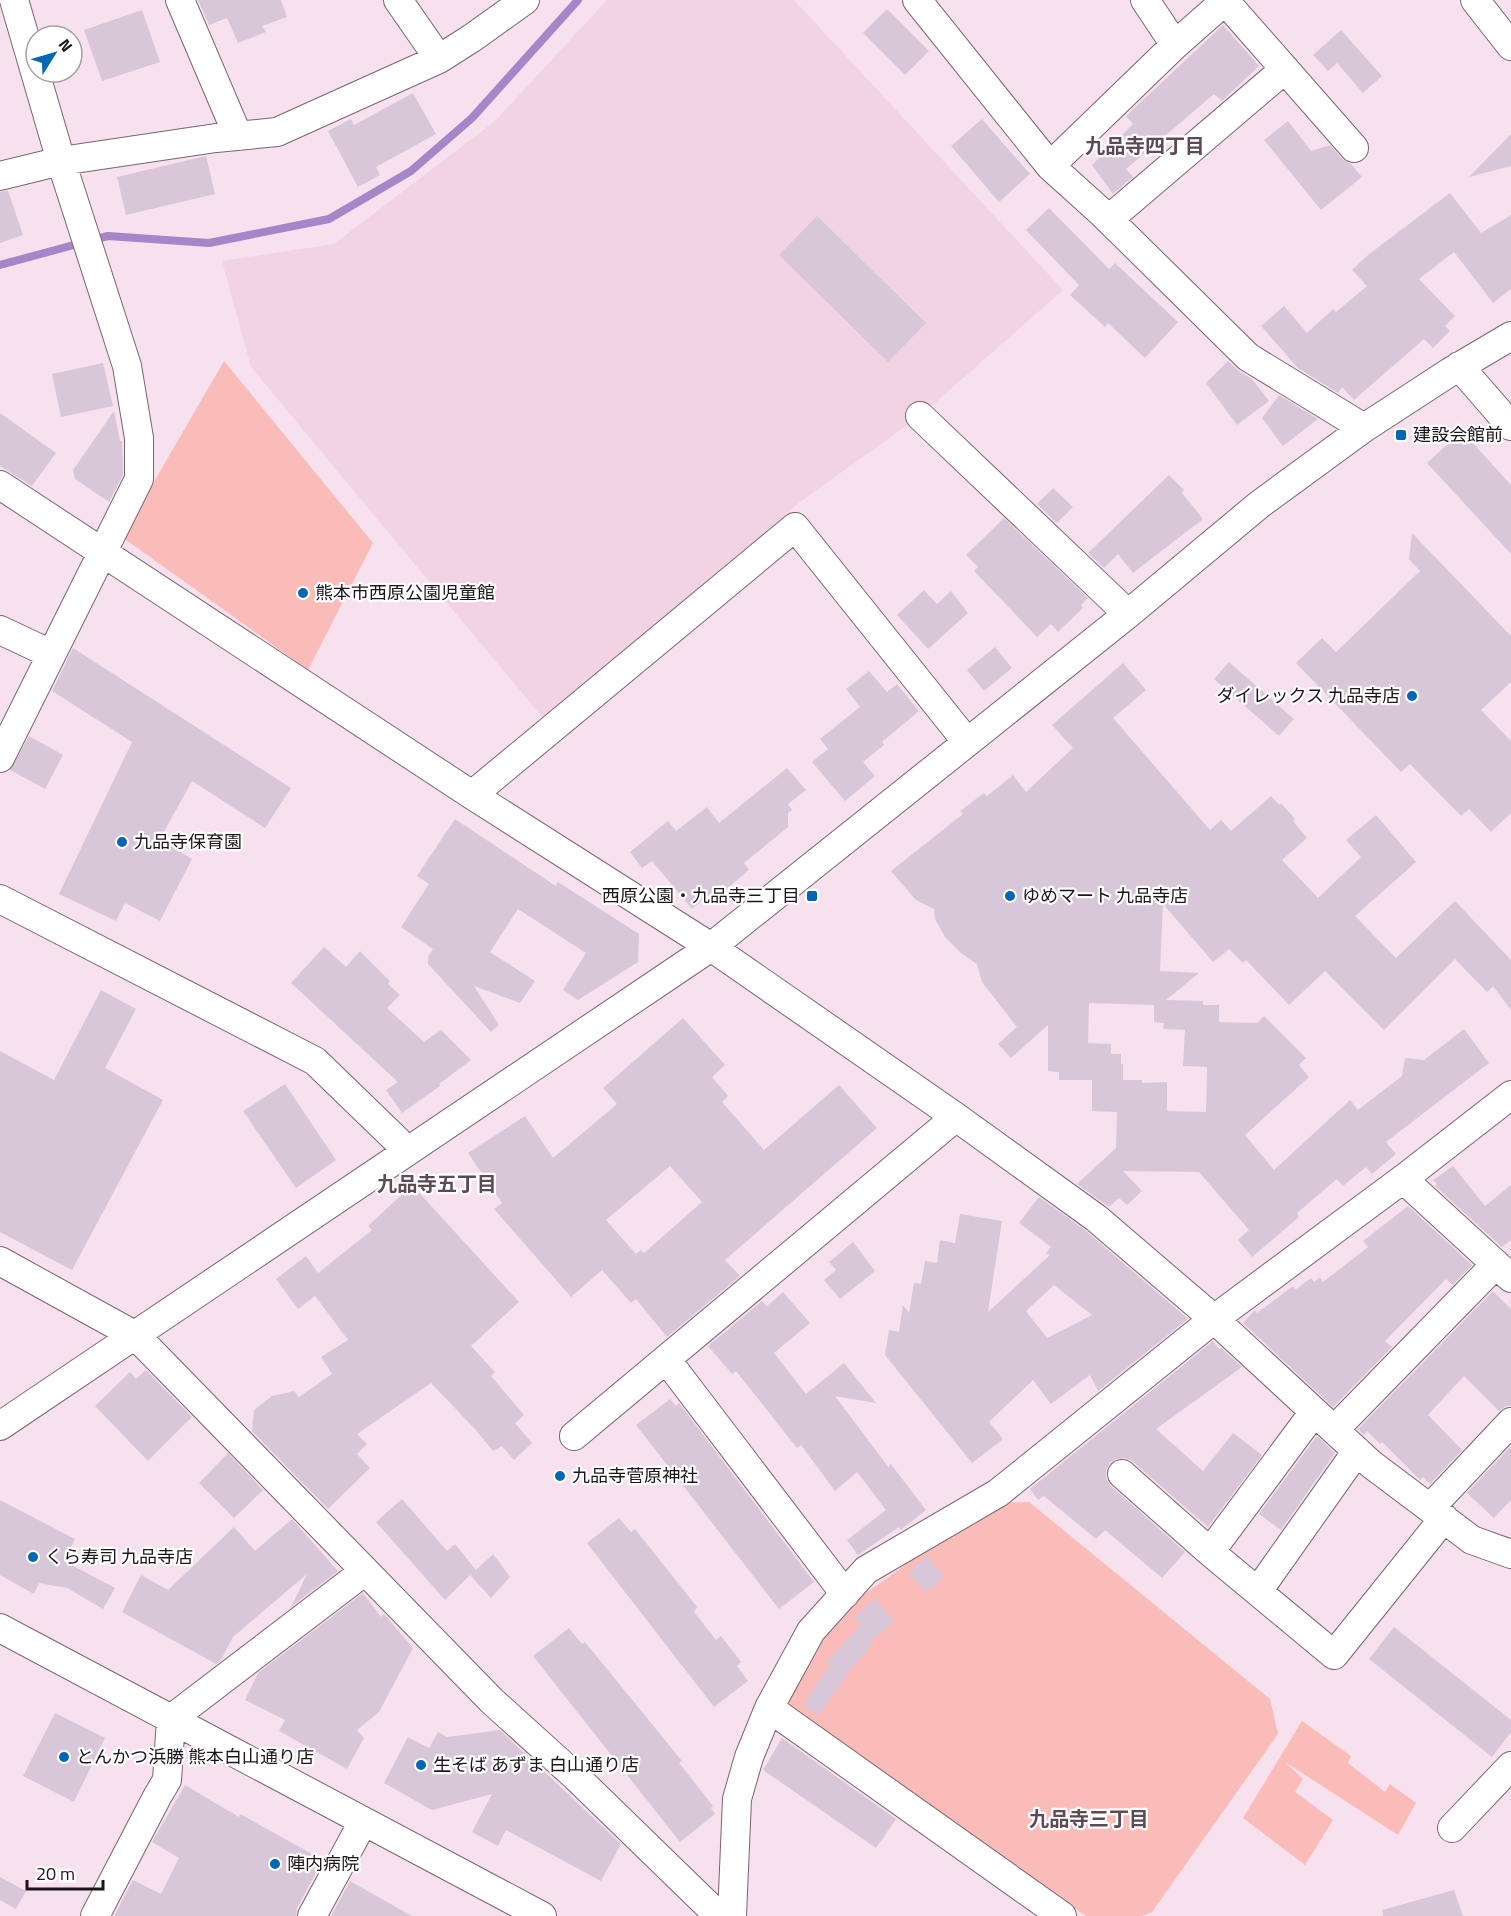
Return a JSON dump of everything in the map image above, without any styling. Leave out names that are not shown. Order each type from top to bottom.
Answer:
[{"type":"street","points":[[0,758],[139,479],[139,438],[127,366],[61,161],[14,0]]},
{"type":"street","points":[[180,0],[238,136]]},
{"type":"street","points":[[398,0],[439,59]]},
{"type":"street","points":[[0,176],[61,161],[277,132],[439,59],[525,0]]},
{"type":"street","points":[[917,0],[1050,166],[1109,219],[1248,357],[1364,428]]},
{"type":"street","points":[[1145,0],[1175,45]]},
{"type":"street","points":[[1050,166],[1225,0],[1354,148]]},
{"type":"street","points":[[1475,0],[1507,33]]},
{"type":"street","points":[[1109,219],[1285,69]]},
{"type":"street","points":[[0,1426],[711,947],[1128,614],[1260,504],[1364,428],[1459,366],[1511,336]]},
{"type":"street","points":[[1459,366],[1511,426]]},
{"type":"street","points":[[921,416],[1128,614]]},
{"type":"street","points":[[0,485],[472,795],[711,947],[956,1117],[1096,1218],[1214,1319],[1357,1451],[1472,1540],[1511,1554]]},
{"type":"street","points":[[472,795],[795,527],[967,742]]},
{"type":"street","points":[[0,630],[51,654]]},
{"type":"street","points":[[0,899],[315,1061],[408,1151]]},
{"type":"street","points":[[732,1916],[737,1799],[749,1757],[770,1708],[811,1631],[866,1570],[998,1493],[1214,1319],[1403,1179],[1511,1095]]},
{"type":"street","points":[[574,1436],[956,1117]]},
{"type":"street","points":[[1210,1552],[1324,1421],[1503,1271],[1403,1179]]},
{"type":"street","points":[[0,1261],[136,1336],[492,1701],[576,1777],[719,1916]]},
{"type":"street","points":[[666,1359],[845,1594]]},
{"type":"street","points":[[1122,1474],[1210,1552],[1334,1655],[1437,1513],[1511,1422]]},
{"type":"street","points":[[1258,1592],[1357,1451]]},
{"type":"street","points":[[95,1916],[167,1780],[171,1719],[365,1571]]},
{"type":"street","points":[[0,1628],[542,1916]]},
{"type":"street","points":[[770,1708],[1062,1916]]},
{"type":"street","points":[[1452,1828],[1511,1766]]},
{"type":"street","points":[[312,1916],[363,1822]]},
{"type":"shaded area","points":[[607,0],[794,0],[1063,290],[920,416],[796,505],[552,729],[251,367],[222,261],[334,244],[495,121]]},
{"type":"shaded area","points":[[224,361],[373,543],[308,670],[122,537]]},
{"type":"shaded area","points":[[1029,1502],[1270,1699],[1278,1734],[1152,1912],[1142,1916],[1086,1916],[782,1708],[820,1642],[859,1598],[992,1503]]},
{"type":"shaded area","points":[[1302,1721],[1351,1756],[1348,1763],[1385,1792],[1390,1784],[1416,1803],[1398,1835],[1285,1762],[1303,1779],[1295,1792],[1333,1820],[1305,1865],[1243,1818]]},
{"type":"building","points":[[198,0],[281,0],[287,17],[262,26],[266,32],[238,43],[227,18],[209,25]]},
{"type":"building","points":[[887,9],[929,51],[905,75],[863,33]]},
{"type":"building","points":[[142,10],[160,62],[102,81],[84,30]]},
{"type":"building","points":[[1223,25],[1259,66],[1222,101],[1214,94],[1126,169],[1133,177],[1113,194],[1092,165],[1133,124],[1126,116]]},
{"type":"building","points":[[1341,30],[1382,76],[1363,93],[1337,63],[1328,71],[1313,55]]},
{"type":"building","points":[[413,93],[436,134],[376,167],[380,175],[358,187],[328,131],[351,119],[354,125]]},
{"type":"building","points":[[982,119],[1030,174],[999,202],[951,146]]},
{"type":"building","points":[[1288,121],[1311,151],[1330,145],[1362,177],[1321,210],[1264,140]]},
{"type":"building","points":[[1511,134],[1511,166],[1469,177]]},
{"type":"building","points":[[206,156],[215,194],[126,215],[117,177]]},
{"type":"building","points":[[8,191],[23,235],[0,243],[0,192]]},
{"type":"building","points":[[1450,193],[1481,233],[1511,215],[1511,289],[1493,303],[1454,252],[1419,279],[1455,316],[1445,326],[1450,331],[1433,348],[1424,339],[1354,400],[1342,387],[1338,393],[1298,368],[1261,326],[1284,306],[1307,333],[1333,309],[1336,312],[1367,286],[1352,270],[1368,255]]},
{"type":"building","points":[[1049,208],[1109,269],[1115,263],[1178,322],[1145,358],[1108,323],[1105,327],[1070,295],[1079,285],[1026,230]]},
{"type":"building","points":[[817,216],[926,323],[888,362],[779,255]]},
{"type":"building","points":[[1228,361],[1252,379],[1269,401],[1237,425],[1206,383]]},
{"type":"building","points":[[103,363],[113,406],[61,417],[52,374]]},
{"type":"building","points":[[1279,395],[1318,419],[1283,446],[1262,418]]},
{"type":"building","points":[[114,411],[120,441],[122,441],[123,475],[109,502],[75,479],[73,470]]},
{"type":"building","points":[[0,413],[56,453],[32,486],[0,466]]},
{"type":"building","points":[[1462,431],[1511,485],[1511,554],[1427,463]]},
{"type":"building","points":[[1169,475],[1184,490],[1182,493],[1203,519],[1133,573],[1118,554],[1104,568],[1088,553]]},
{"type":"building","points":[[1053,488],[1073,507],[1057,523],[1037,504]]},
{"type":"building","points":[[1004,518],[1088,598],[1081,605],[1083,608],[1058,632],[1051,624],[1037,637],[974,571],[978,567],[966,555]]},
{"type":"building","name":"ダイレックス 九品寺店","points":[[1412,533],[1511,636],[1511,682],[1481,710],[1511,741],[1511,813],[1491,832],[1469,809],[1461,816],[1410,764],[1401,772],[1296,663],[1322,638],[1336,652],[1420,571],[1409,559]]},
{"type":"building","points":[[924,590],[937,604],[951,591],[968,613],[928,649],[897,615]]},
{"type":"building","points":[[995,647],[1012,668],[984,691],[967,670]]},
{"type":"building","points":[[73,648],[291,788],[265,828],[192,781],[160,839],[192,859],[160,921],[125,903],[116,921],[59,894],[132,742],[52,691]]},
{"type":"building","points":[[1229,662],[1294,719],[1279,736],[1214,679]]},
{"type":"building","points":[[1123,663],[1146,690],[1113,718],[1210,830],[1221,820],[1231,831],[1271,796],[1279,805],[1281,803],[1295,819],[1293,821],[1307,838],[1282,860],[1318,898],[1361,857],[1346,840],[1376,815],[1416,862],[1355,916],[1396,958],[1455,901],[1511,960],[1511,1010],[1493,986],[1487,992],[1455,959],[1384,1030],[1325,971],[1289,1005],[1246,960],[1243,963],[1229,949],[1213,962],[1163,904],[1160,971],[1199,973],[1166,1000],[1203,1001],[1203,1005],[1219,1005],[1219,1022],[1257,1023],[1264,1016],[1306,1058],[1299,1065],[1309,1077],[1245,1135],[1274,1170],[1350,1100],[1358,1110],[1402,1076],[1405,1058],[1424,1060],[1464,1029],[1489,1063],[1386,1142],[1396,1154],[1372,1174],[1366,1167],[1343,1186],[1337,1179],[1297,1213],[1299,1217],[1252,1257],[1238,1240],[1249,1230],[1199,1172],[1123,1171],[1142,1191],[1127,1205],[1119,1198],[1109,1207],[1077,1184],[1116,1148],[1117,1112],[1092,1111],[1092,1080],[1059,1080],[1059,1072],[1048,1071],[1048,1025],[1011,1058],[998,1044],[1017,1027],[982,982],[977,964],[961,953],[945,937],[935,919],[934,909],[916,900],[891,871],[963,814],[960,811],[984,793],[987,796],[1013,775],[1026,792],[1073,748],[1052,725]],"holes":[[[1089,1003],[1154,1005],[1154,1022],[1164,1023],[1163,1029],[1185,1030],[1183,1066],[1207,1067],[1206,1112],[1167,1111],[1167,1082],[1142,1083],[1142,1080],[1123,1080],[1121,1054],[1111,1054],[1111,1044],[1088,1043]]]},
{"type":"building","points":[[869,671],[887,692],[897,684],[919,711],[882,742],[884,745],[863,762],[875,776],[845,801],[812,762],[828,749],[820,739],[860,707],[846,689]]},
{"type":"building","points":[[29,736],[63,755],[45,789],[10,770]]},
{"type":"building","points":[[787,768],[806,790],[788,804],[792,810],[788,813],[788,827],[744,863],[749,870],[726,889],[723,884],[692,909],[652,861],[642,868],[630,852],[668,821],[676,831],[707,807],[719,823]]},
{"type":"building","points":[[455,819],[556,886],[558,882],[639,934],[638,962],[578,1000],[563,990],[586,953],[518,909],[490,952],[535,981],[520,1003],[474,986],[499,1025],[491,1032],[428,964],[428,957],[433,949],[401,927],[429,884],[417,876]]},
{"type":"building","points":[[324,947],[346,967],[360,951],[390,981],[388,984],[400,995],[387,1008],[424,1042],[441,1030],[471,1060],[402,1113],[386,1090],[398,1082],[291,983]]},
{"type":"building","points":[[101,990],[136,1009],[105,1068],[163,1100],[72,1270],[0,1232],[0,1051],[54,1080]]},
{"type":"building","points":[[683,1018],[725,1065],[712,1077],[728,1096],[722,1102],[764,1150],[839,1085],[877,1128],[725,1260],[740,1276],[667,1337],[636,1299],[631,1303],[602,1270],[571,1297],[494,1209],[502,1203],[468,1153],[525,1116],[553,1158],[617,1104],[603,1088]],"holes":[[[670,1166],[702,1202],[644,1253],[641,1250],[636,1254],[606,1220]]]},
{"type":"building","points":[[285,1084],[336,1160],[296,1188],[243,1111]]},
{"type":"building","points":[[1453,1166],[1485,1206],[1511,1185],[1511,1240],[1502,1247],[1435,1186],[1437,1184],[1433,1180]]},
{"type":"building","points":[[412,1185],[519,1302],[471,1346],[495,1372],[491,1376],[524,1415],[515,1423],[532,1443],[514,1460],[502,1446],[493,1451],[431,1383],[357,1434],[367,1444],[357,1454],[370,1468],[328,1509],[252,1431],[254,1410],[272,1396],[294,1391],[299,1397],[332,1374],[321,1357],[348,1340],[315,1296],[298,1309],[276,1279],[306,1256],[318,1273],[372,1230],[368,1226]]},
{"type":"building","points":[[1039,1197],[1085,1230],[1188,1319],[1098,1391],[1090,1375],[1051,1404],[1033,1380],[989,1422],[1003,1439],[972,1463],[885,1355],[889,1330],[899,1332],[903,1305],[909,1313],[914,1283],[921,1284],[925,1261],[937,1263],[940,1240],[955,1243],[960,1214],[1002,1221],[988,1312],[1050,1255],[1046,1253],[1051,1247],[1019,1223]],"holes":[[[1054,1285],[1092,1315],[1047,1338],[1026,1311]]]},
{"type":"building","points":[[1408,1206],[1472,1265],[1453,1285],[1446,1279],[1385,1341],[1392,1347],[1333,1407],[1243,1323],[1255,1310],[1257,1313],[1293,1286],[1295,1290],[1311,1278],[1314,1282],[1320,1277],[1323,1282],[1368,1247],[1363,1241]]},
{"type":"building","points":[[853,1242],[875,1271],[840,1299],[824,1280],[836,1270],[829,1262]]},
{"type":"building","points":[[1493,1291],[1511,1309],[1511,1406],[1506,1406],[1499,1411],[1464,1376],[1428,1415],[1462,1450],[1430,1484],[1423,1477],[1420,1480],[1382,1442],[1380,1444],[1367,1431],[1364,1435],[1358,1429]]},
{"type":"building","points":[[783,1292],[810,1323],[774,1353],[806,1394],[844,1363],[876,1403],[835,1396],[889,1468],[890,1463],[926,1510],[901,1530],[899,1527],[858,1555],[847,1540],[886,1510],[857,1472],[835,1491],[801,1445],[797,1448],[736,1371],[732,1374],[708,1346],[762,1301],[767,1306]]},
{"type":"building","points":[[1213,1341],[1219,1349],[1221,1348],[1242,1367],[1156,1429],[1203,1471],[1233,1433],[1262,1455],[1208,1527],[1132,1461],[1125,1458],[1116,1459],[1106,1470],[1106,1479],[1111,1486],[1185,1552],[1162,1578],[1105,1530],[1096,1539],[1044,1496],[1038,1500],[1030,1489]]},
{"type":"building","points":[[146,1370],[192,1417],[148,1461],[95,1406],[130,1372],[136,1379]]},
{"type":"building","points":[[670,1399],[676,1406],[679,1403],[814,1582],[779,1609],[636,1425]]},
{"type":"building","points":[[1317,1436],[1335,1453],[1281,1530],[1259,1514]]},
{"type":"building","points":[[1511,1446],[1511,1500],[1494,1518],[1467,1493]]},
{"type":"building","points":[[228,1453],[263,1490],[234,1518],[199,1483]]},
{"type":"building","points":[[402,1499],[447,1551],[455,1544],[476,1570],[493,1554],[510,1577],[491,1598],[470,1575],[445,1600],[376,1522]]},
{"type":"building","name":"くら寿司 九品寺店","points":[[0,1500],[75,1539],[64,1561],[115,1588],[103,1609],[67,1588],[39,1583],[34,1594],[0,1575]]},
{"type":"building","points":[[619,1518],[631,1532],[635,1529],[697,1607],[694,1612],[716,1640],[721,1636],[741,1662],[737,1666],[748,1681],[714,1707],[587,1543]]},
{"type":"building","points":[[292,1519],[338,1571],[291,1607],[307,1574],[233,1637],[221,1660],[216,1664],[122,1612],[141,1575],[168,1590],[234,1527],[255,1551]]},
{"type":"building","points":[[927,1557],[944,1577],[926,1592],[908,1572]]},
{"type":"building","points":[[363,1593],[381,1617],[384,1614],[413,1648],[379,1712],[357,1730],[364,1738],[347,1769],[279,1731],[285,1720],[245,1700],[258,1673]]},
{"type":"building","points":[[875,1599],[894,1621],[869,1643],[872,1646],[849,1671],[819,1715],[803,1705],[830,1665],[826,1662],[861,1625],[854,1617]]},
{"type":"building","points":[[1394,1627],[1511,1720],[1511,1732],[1492,1757],[1369,1659]]},
{"type":"building","points":[[569,1628],[582,1644],[585,1642],[682,1761],[679,1763],[713,1806],[711,1808],[715,1814],[680,1842],[533,1656]]},
{"type":"building","name":"とんかつ浜勝 熊本白山通り店","points":[[55,1713],[105,1738],[74,1802],[23,1776]]},
{"type":"building","points":[[500,1730],[621,1844],[601,1881],[506,1830],[498,1846],[472,1832],[492,1794],[432,1810],[384,1783],[408,1737],[429,1748],[438,1732],[447,1737]]},
{"type":"building","points":[[782,1738],[896,1819],[876,1848],[763,1770]]},
{"type":"building","points":[[185,1785],[239,1817],[240,1814],[323,1860],[297,1908],[296,1916],[114,1916],[133,1880],[161,1894],[179,1858],[152,1842]]},
{"type":"building","points":[[0,1877],[26,1891],[16,1909],[0,1900]]},
{"type":"building","points":[[350,1881],[412,1916],[331,1916]]},
{"type":"building","points":[[1454,1890],[1463,1916],[1383,1916],[1382,1910]]},
{"type":"waterway","points":[[92,240],[108,236],[209,243],[329,219],[411,171],[472,118],[578,0]]},
{"type":"waterway","points":[[0,265],[81,243]]},
{"type":"place","name":"建設会館前","points":[[1401,435]]},
{"type":"place","name":"熊本市西原公園児童館","points":[[303,593]]},
{"type":"place","name":"ダイレックス 九品寺店","points":[[1412,696]]},
{"type":"place","name":"九品寺保育園","points":[[122,842]]},
{"type":"place","name":"西原公園・九品寺三丁目","points":[[812,896]]},
{"type":"place","name":"ゆめマート 九品寺店","points":[[1010,896]]},
{"type":"place","name":"九品寺菅原神社","points":[[560,1476]]},
{"type":"place","name":"くら寿司 九品寺店","points":[[33,1557]]},
{"type":"place","name":"とんかつ浜勝 熊本白山通り店","points":[[64,1757]]},
{"type":"place","name":"生そば あずま 白山通り店","points":[[421,1765]]},
{"type":"place","name":"陣内病院","points":[[275,1864]]},
{"type":"district","name":"九品寺四丁目","points":[[1145,146]]},
{"type":"district","name":"九品寺五丁目","points":[[437,1184]]},
{"type":"district","name":"九品寺三丁目","points":[[1089,1819]]}]
